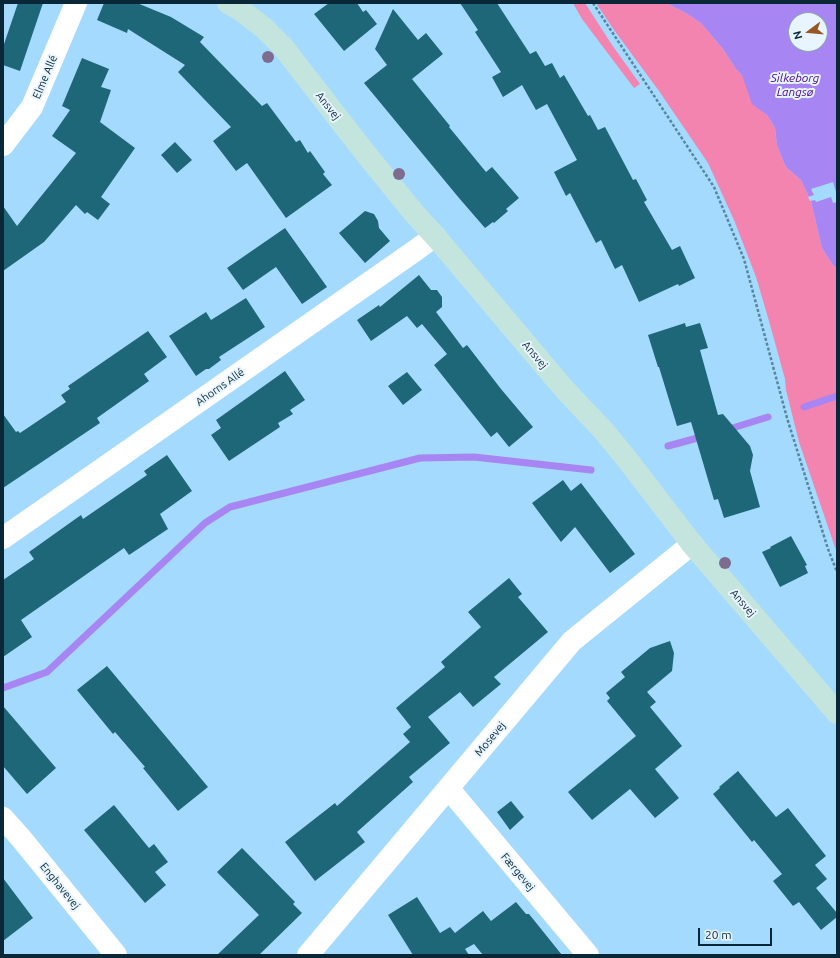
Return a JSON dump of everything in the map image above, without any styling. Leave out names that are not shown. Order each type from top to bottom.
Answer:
[{"type":"street","name":"Elme Allé","points":[[3,145],[32,107],[76,3]]},
{"type":"street","name":"Ansvej","points":[[228,3],[242,11],[264,28],[283,47],[366,154],[414,212],[436,236],[565,390],[626,458],[692,544],[837,713]]},
{"type":"street","name":"Ahorns Allé","points":[[3,538],[436,236]]},
{"type":"street","name":"Mosevej","points":[[308,955],[572,642],[692,544]]},
{"type":"street","name":"Færgevej","points":[[449,789],[588,955]]},
{"type":"street","name":"Enghavevej","points":[[3,818],[116,955]]},
{"type":"path","points":[[593,3],[714,187],[744,259],[787,418],[828,549],[837,572]]},
{"type":"shaded area","points":[[573,3],[585,3],[612,45],[640,84],[634,88],[582,19]]},
{"type":"shaded area","points":[[596,3],[669,3],[701,23],[742,75],[757,107],[767,115],[771,121],[775,128],[777,145],[784,163],[787,168],[801,180],[811,201],[822,248],[833,265],[837,268],[837,553],[799,442],[786,390],[785,379],[756,277],[734,220],[708,163]]},
{"type":"water","name":"Silkeborg Langsø","points":[[669,3],[837,3],[837,268],[833,265],[822,248],[811,201],[801,180],[787,168],[784,163],[777,145],[775,128],[767,115],[752,104],[742,75],[736,69],[723,49],[701,23],[670,5]]},
{"type":"pier","points":[[833,182],[837,195],[837,202],[833,203],[831,197],[816,202],[815,200],[810,201],[808,197],[814,195],[811,189]]},
{"type":"building","points":[[18,3],[43,3],[20,71],[3,65],[3,47]]},
{"type":"building","points":[[104,3],[137,3],[171,17],[204,37],[200,42],[262,106],[267,103],[296,142],[300,140],[308,153],[310,151],[325,172],[323,174],[332,185],[286,218],[247,163],[236,171],[213,141],[231,127],[178,72],[185,65],[128,29],[127,33],[97,20]]},
{"type":"building","points":[[329,3],[357,3],[363,12],[366,10],[377,24],[344,51],[314,14]]},
{"type":"building","points":[[460,3],[497,3],[530,54],[536,51],[545,66],[552,63],[560,78],[564,75],[598,130],[605,127],[633,180],[636,179],[647,200],[644,202],[672,250],[680,246],[695,278],[639,302],[622,265],[615,269],[601,240],[596,243],[570,193],[566,196],[554,172],[577,160],[547,104],[536,110],[522,85],[503,97],[492,77],[501,72],[475,32],[478,30]]},
{"type":"building","points":[[393,9],[418,40],[426,33],[443,54],[412,79],[486,172],[492,167],[519,198],[506,209],[508,211],[494,223],[493,222],[485,228],[364,83],[387,65],[375,49]]},
{"type":"building","points":[[82,58],[109,69],[101,87],[111,90],[100,122],[135,148],[101,197],[110,204],[98,220],[87,212],[85,214],[76,205],[44,242],[3,271],[3,206],[17,226],[76,153],[52,136],[70,110],[62,106]]},
{"type":"building","points":[[175,142],[192,160],[177,173],[161,155]]},
{"type":"building","points":[[365,211],[374,214],[378,221],[379,228],[390,241],[365,263],[339,233]]},
{"type":"building","points":[[285,228],[327,287],[302,304],[276,267],[243,290],[227,268]]},
{"type":"building","points":[[419,275],[431,290],[437,290],[442,297],[442,307],[436,312],[463,348],[467,345],[533,427],[509,447],[497,432],[491,437],[434,365],[447,354],[422,324],[417,328],[407,316],[371,341],[357,320],[379,305],[380,307]]},
{"type":"building","points":[[246,298],[265,327],[219,357],[221,360],[196,376],[169,336],[206,312],[211,320]]},
{"type":"building","points":[[685,323],[686,327],[700,323],[708,348],[700,350],[718,415],[723,414],[750,446],[753,455],[750,471],[760,507],[724,518],[718,499],[714,500],[691,422],[677,426],[648,335]]},
{"type":"building","points":[[148,331],[167,357],[144,374],[149,381],[97,418],[100,423],[3,488],[3,414],[16,432],[18,431],[20,433],[66,402],[61,395],[70,389],[68,386]]},
{"type":"building","points":[[285,371],[305,400],[290,410],[293,414],[278,423],[280,427],[229,461],[211,435],[221,428],[216,420]]},
{"type":"building","points":[[407,372],[422,390],[403,405],[388,386]]},
{"type":"building","points":[[167,455],[192,491],[160,514],[168,529],[129,555],[124,548],[21,620],[32,637],[3,657],[3,580],[34,559],[29,552],[81,515],[83,519],[147,475],[144,471]]},
{"type":"building","points":[[563,480],[571,491],[581,483],[635,554],[610,573],[575,527],[561,542],[532,503]]},
{"type":"building","points":[[791,536],[807,565],[805,566],[808,573],[780,587],[762,552]]},
{"type":"building","points":[[509,578],[522,594],[518,597],[548,632],[494,677],[501,684],[473,707],[460,692],[428,717],[450,743],[409,777],[413,782],[357,832],[365,842],[315,881],[285,842],[335,803],[337,806],[410,742],[403,734],[411,727],[396,708],[445,667],[441,662],[481,627],[468,612]]},
{"type":"building","points":[[670,641],[674,653],[672,671],[647,692],[656,702],[650,707],[682,746],[655,769],[679,798],[655,818],[630,789],[592,820],[568,792],[636,736],[607,701],[610,698],[606,693],[625,677],[621,672],[650,648]]},
{"type":"building","points":[[107,666],[208,787],[178,811],[143,768],[145,767],[115,732],[113,734],[77,690]]},
{"type":"building","points":[[3,706],[56,768],[27,794],[3,766]]},
{"type":"building","points":[[738,771],[776,817],[788,808],[826,856],[815,865],[827,879],[816,888],[837,913],[837,917],[821,930],[799,902],[793,906],[773,881],[782,874],[754,840],[752,842],[713,794]]},
{"type":"building","points":[[511,801],[524,817],[510,830],[497,812]]},
{"type":"building","points":[[114,805],[149,848],[154,844],[168,862],[155,872],[166,885],[145,903],[84,830]]},
{"type":"building","points":[[242,848],[295,902],[293,904],[302,913],[259,955],[217,955],[259,915],[217,872]]},
{"type":"building","points":[[3,878],[33,918],[3,941]]},
{"type":"building","points":[[417,897],[440,933],[450,927],[455,933],[483,911],[491,921],[516,902],[526,914],[529,914],[562,955],[483,955],[474,944],[465,949],[469,955],[413,955],[388,915]]},
{"type":"waterway","points":[[804,407],[837,396]]},
{"type":"waterway","points":[[726,430],[768,417]]},
{"type":"waterway","points":[[668,446],[705,436]]},
{"type":"waterway","points":[[3,688],[47,672],[205,523],[230,507],[420,458],[474,457],[591,470]]}]
